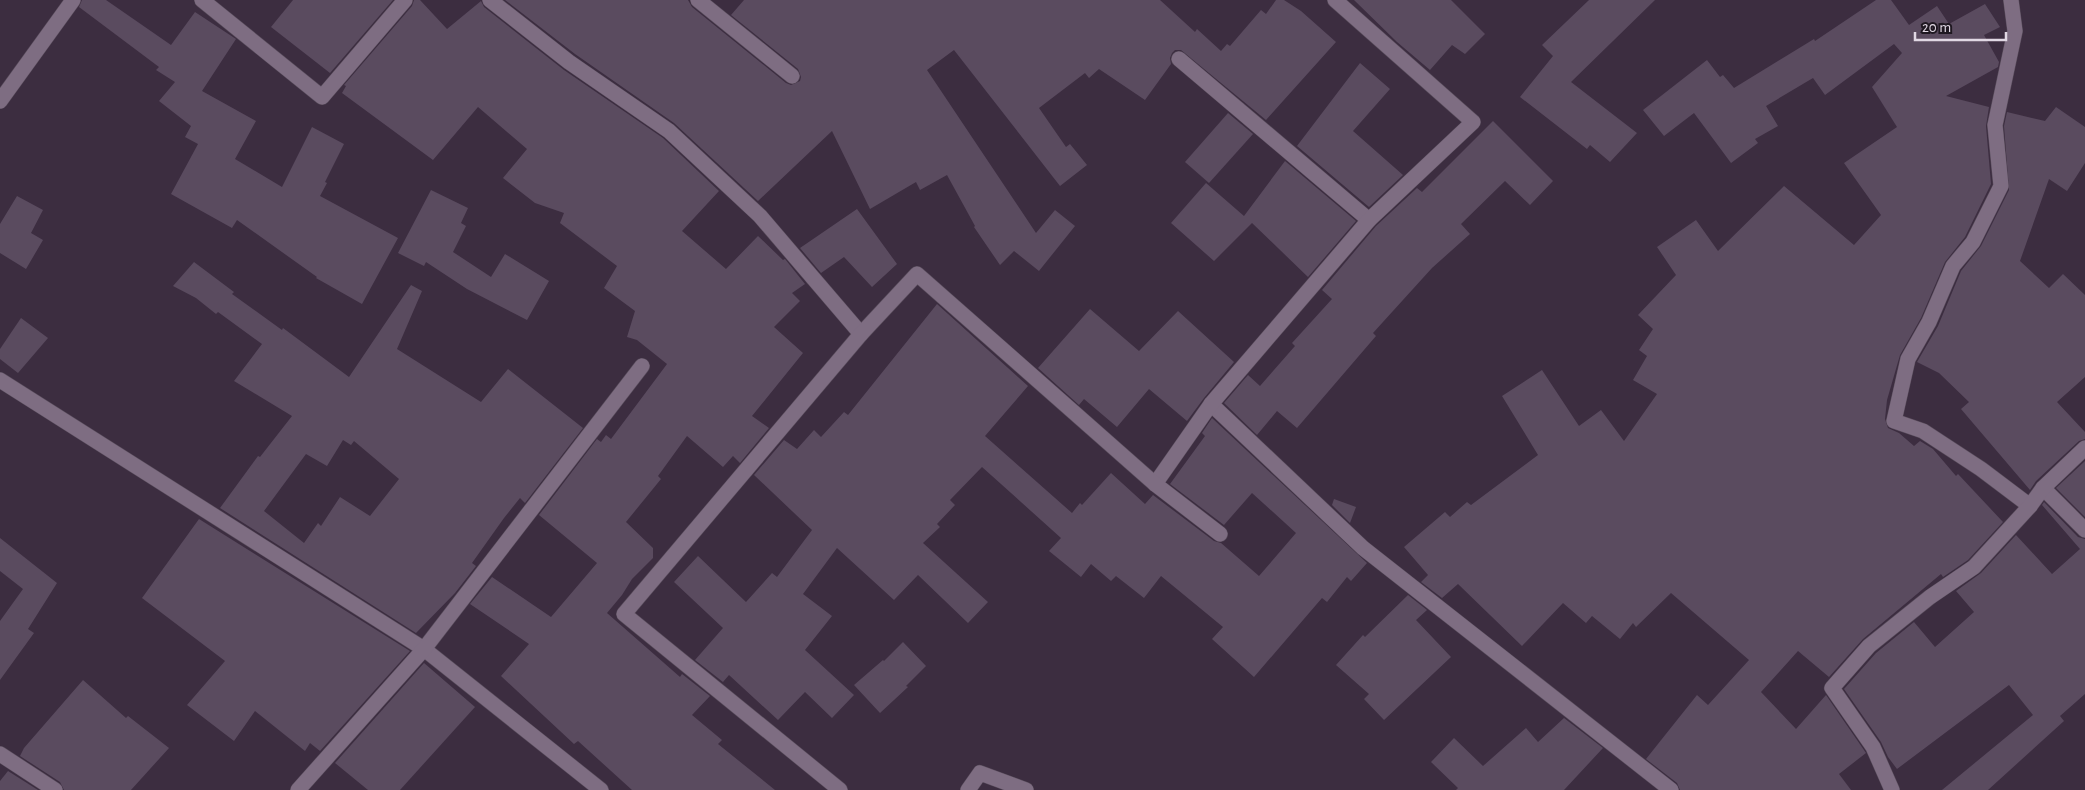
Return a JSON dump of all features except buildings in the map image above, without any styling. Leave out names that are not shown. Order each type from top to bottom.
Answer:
[{"type":"street","points":[[0,101],[73,0]]},
{"type":"street","points":[[202,0],[322,97],[405,0]]},
{"type":"street","points":[[490,0],[569,62],[669,130],[760,216],[861,334]]},
{"type":"street","points":[[698,0],[792,76]]},
{"type":"street","points":[[1155,484],[1211,404],[1369,220],[1473,122],[1335,0]]},
{"type":"street","points":[[2011,0],[2015,31],[1995,125],[2001,186],[1973,242],[1953,266],[1929,322],[1908,359],[1894,421],[1923,431],[1981,469],[2030,506]]},
{"type":"street","points":[[1179,59],[1369,220]]},
{"type":"street","points":[[840,790],[624,614],[861,334],[917,274],[1155,484],[1220,534]]},
{"type":"street","points":[[298,790],[424,649],[642,366]]},
{"type":"street","points":[[0,380],[424,649],[601,790]]},
{"type":"street","points":[[1211,404],[1363,548],[1671,790]]},
{"type":"street","points":[[1892,790],[1873,748],[1832,688],[1870,646],[1930,597],[1974,567],[2030,506],[2043,488],[2085,448]]},
{"type":"street","points":[[2043,488],[2085,530]]},
{"type":"street","points":[[0,754],[55,790]]},
{"type":"street","points":[[968,790],[980,773],[1026,790]]}]
